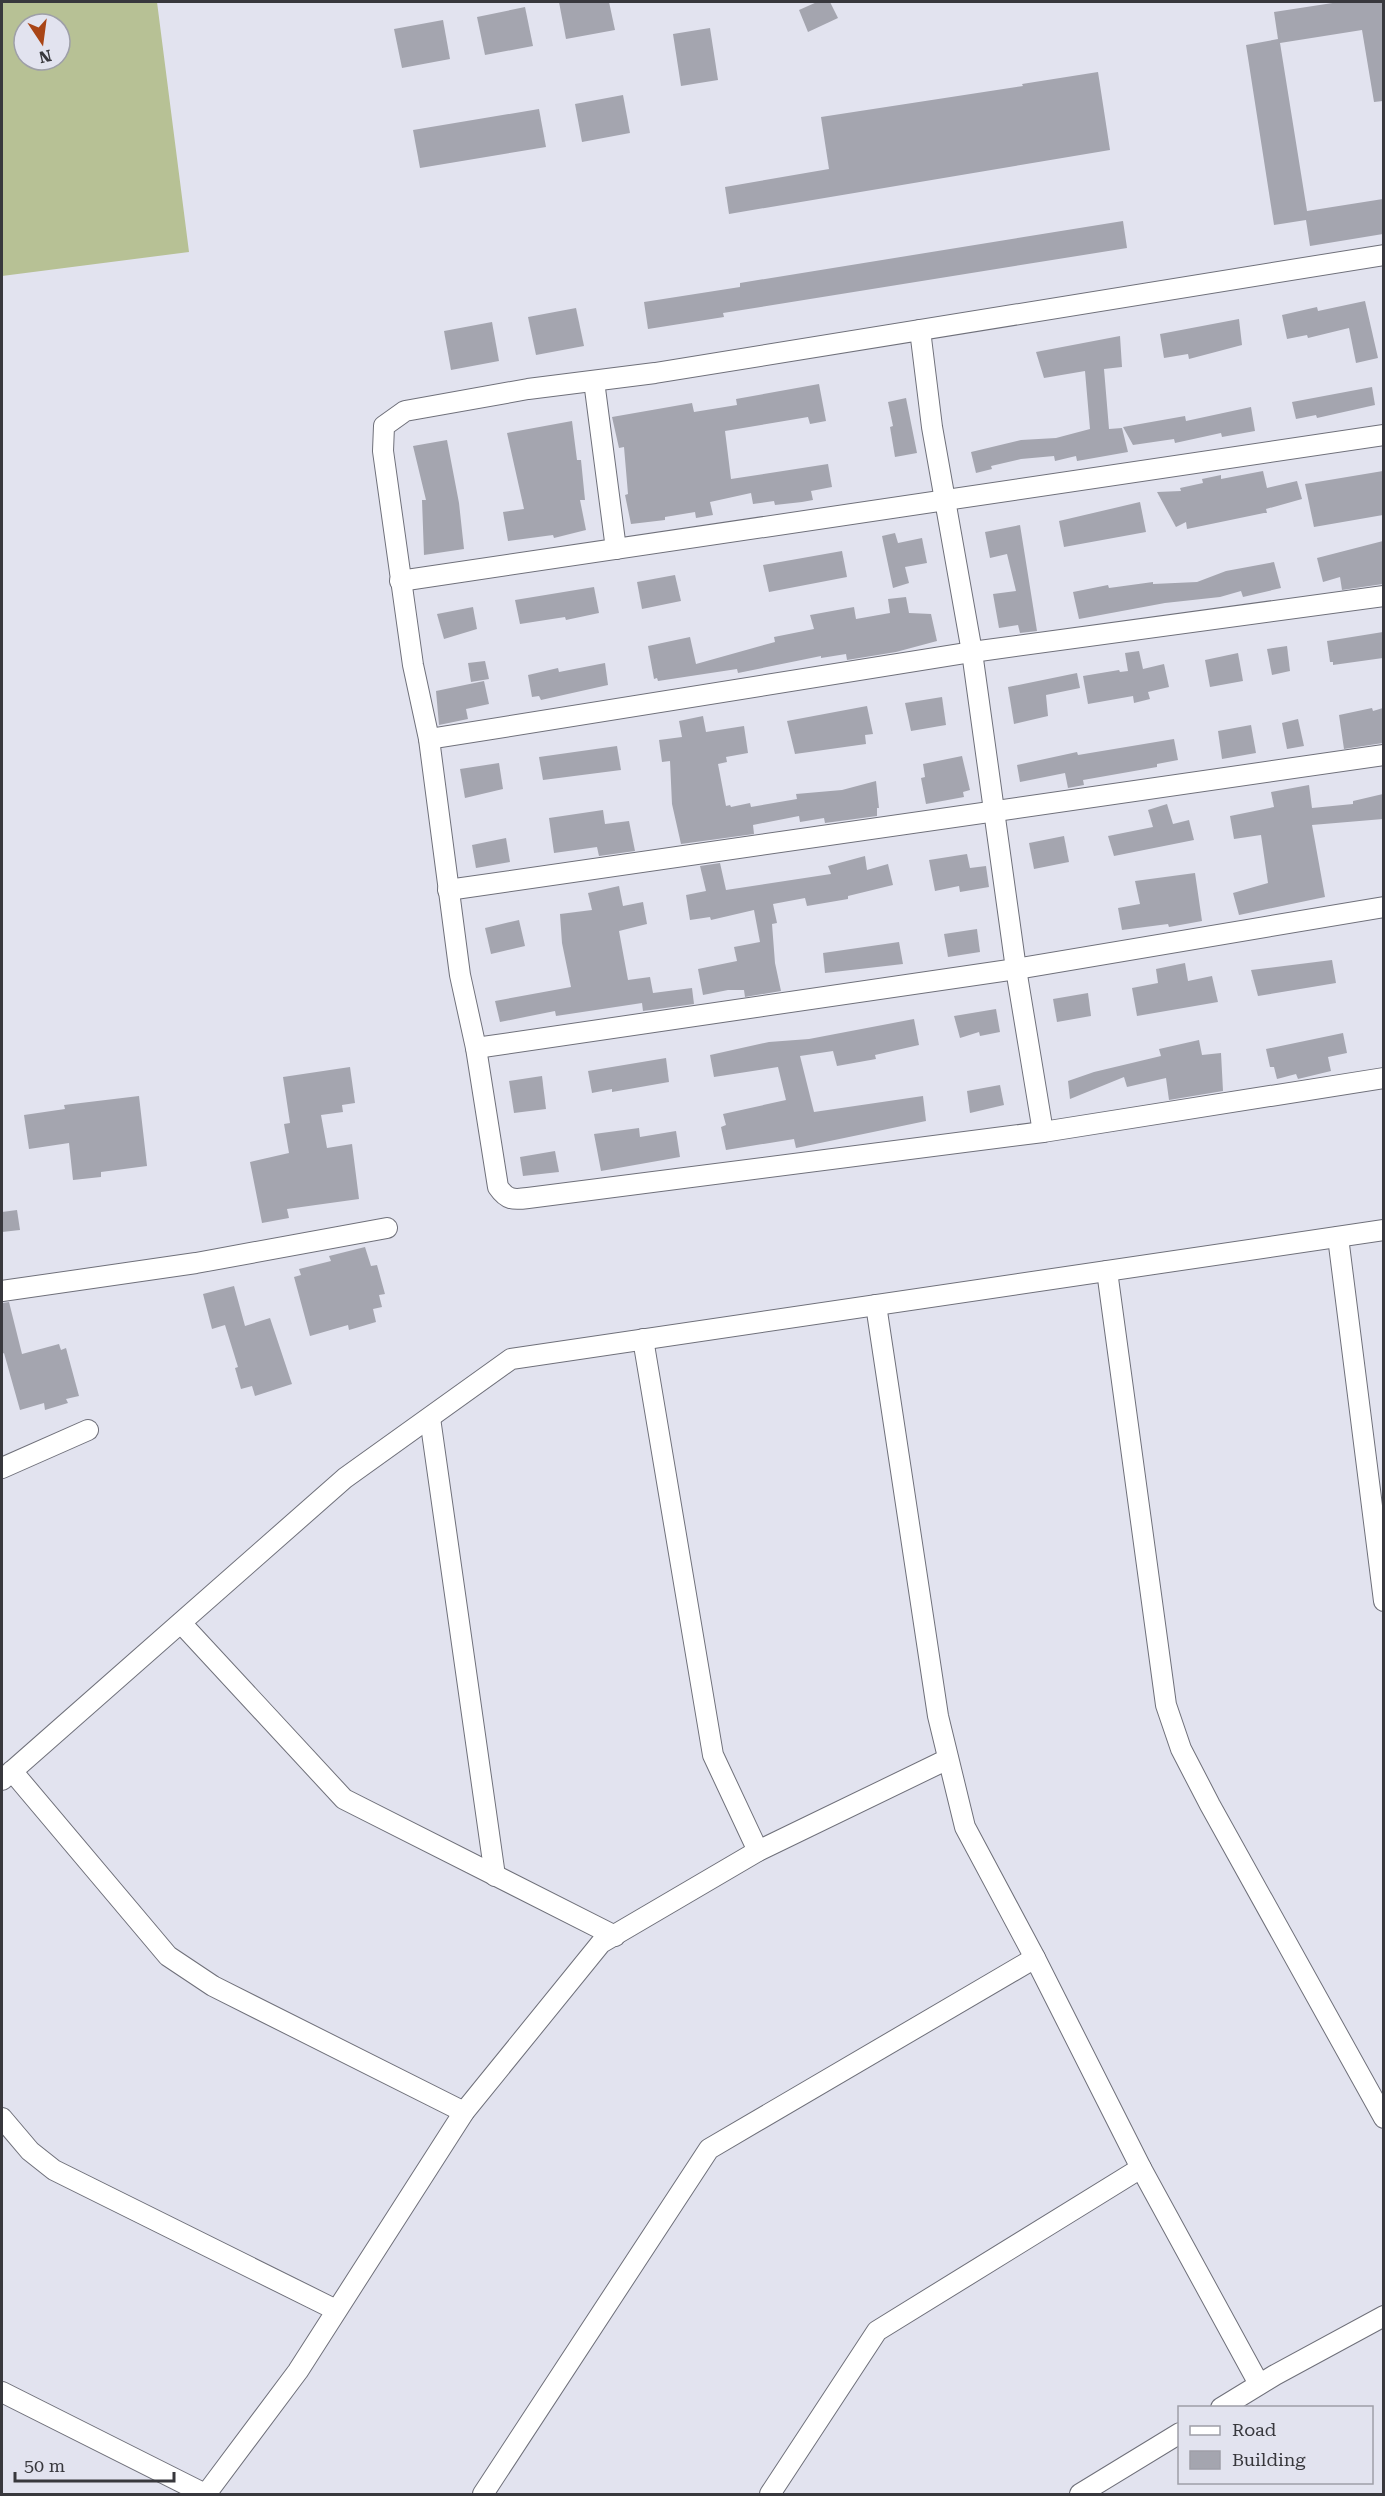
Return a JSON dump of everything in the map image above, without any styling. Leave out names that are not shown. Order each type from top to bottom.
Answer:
[{"type":"street","points":[[1383,255],[920,330],[594,381],[528,389],[405,411],[384,426],[383,450],[400,581],[429,739],[460,975],[476,1048],[498,1187],[504,1195],[513,1200],[1042,1132],[1383,1078]]},
{"type":"street","points":[[920,330],[944,498],[972,652],[1016,969],[1042,1132]]},
{"type":"street","points":[[594,381],[616,549]]},
{"type":"street","points":[[400,581],[944,498],[1383,435]]},
{"type":"street","points":[[429,739],[972,652],[1383,596]]},
{"type":"street","points":[[448,890],[1383,755]]},
{"type":"street","points":[[476,1048],[1016,969],[1383,908]]},
{"type":"street","points":[[2,1291],[196,1263],[387,1228]]},
{"type":"street","points":[[464,2112],[213,1986],[168,1956],[7,1776],[345,1478],[511,1359],[1383,1230]]},
{"type":"street","points":[[1338,1237],[1383,1601]]},
{"type":"street","points":[[1107,1271],[1170,1716],[1181,1749],[1210,1805],[1383,2118]]},
{"type":"street","points":[[876,1305],[938,1716],[965,1827],[1142,2168],[1259,2384]]},
{"type":"street","points":[[643,1339],[713,1755],[758,1851]]},
{"type":"street","points":[[430,1418],[495,1876]]},
{"type":"street","points":[[2,1468],[88,1430]]},
{"type":"street","points":[[180,1623],[344,1799],[615,1936]]},
{"type":"street","points":[[2,2392],[205,2494],[298,2371],[464,2112],[601,1943],[758,1851],[948,1760]]},
{"type":"street","points":[[483,2494],[709,2149],[1035,1958]]},
{"type":"street","points":[[2,2118],[30,2151],[54,2170],[336,2310]]},
{"type":"street","points":[[770,2494],[877,2331],[1142,2168]]},
{"type":"street","points":[[1224,2406],[1259,2384],[1383,2316]]},
{"type":"street","points":[[1080,2494],[1178,2434]]},
{"type":"green space","points":[[2,2],[157,2],[189,252],[2,276]]},
{"type":"building","points":[[559,2],[609,2],[615,30],[566,39]]},
{"type":"building","points":[[817,2],[830,2],[838,18],[808,32],[799,10]]},
{"type":"building","points":[[1339,2],[1383,2],[1383,101],[1374,102],[1362,30],[1280,43],[1307,211],[1383,199],[1383,234],[1310,246],[1306,220],[1274,225],[1246,45],[1278,39],[1274,12]]},
{"type":"building","points":[[525,7],[533,46],[485,55],[477,17]]},
{"type":"building","points":[[443,20],[450,59],[402,68],[394,29]]},
{"type":"building","points":[[710,28],[718,80],[681,86],[673,34]]},
{"type":"building","points":[[1098,72],[1110,150],[729,214],[725,187],[829,169],[821,117]]},
{"type":"building","points":[[623,95],[630,133],[582,142],[575,104]]},
{"type":"building","points":[[539,109],[546,147],[420,168],[413,130]]},
{"type":"building","points":[[1123,221],[1127,248],[723,313],[724,317],[648,329],[644,302],[740,287],[740,283]]},
{"type":"building","points":[[1365,301],[1378,358],[1356,363],[1349,328],[1308,338],[1307,335],[1287,339],[1282,315],[1317,307],[1318,311]]},
{"type":"building","points":[[576,308],[584,346],[536,355],[528,317]]},
{"type":"building","points":[[1239,319],[1242,345],[1189,359],[1188,354],[1164,358],[1160,334]]},
{"type":"building","points":[[492,322],[499,361],[451,370],[444,331]]},
{"type":"building","points":[[1120,336],[1122,367],[1104,369],[1109,429],[1122,428],[1128,452],[1077,461],[1076,456],[1055,461],[1054,456],[1021,459],[991,466],[992,469],[976,473],[971,452],[1021,440],[1056,438],[1090,429],[1085,371],[1044,378],[1036,352]]},
{"type":"building","points":[[819,384],[826,421],[810,424],[808,417],[725,431],[731,479],[828,464],[832,487],[811,491],[813,500],[775,505],[774,501],[753,504],[751,493],[710,502],[713,515],[696,518],[695,512],[665,517],[665,520],[631,524],[625,495],[628,494],[624,447],[619,448],[612,417],[692,403],[694,412],[737,405],[736,399]]},
{"type":"building","points":[[1372,387],[1375,405],[1317,418],[1316,415],[1296,419],[1292,402]]},
{"type":"building","points":[[906,398],[917,453],[895,457],[890,427],[893,426],[888,402]]},
{"type":"building","points":[[1251,407],[1255,431],[1222,437],[1221,433],[1175,443],[1174,439],[1133,445],[1123,427],[1185,416],[1186,421]]},
{"type":"building","points":[[572,421],[577,460],[581,460],[585,500],[580,500],[586,530],[554,538],[553,535],[508,541],[503,512],[524,509],[507,433]]},
{"type":"building","points":[[447,440],[459,503],[464,549],[424,555],[422,500],[426,500],[413,446]]},
{"type":"building","points":[[1263,471],[1267,488],[1297,481],[1302,499],[1266,509],[1267,513],[1187,529],[1186,522],[1176,527],[1157,492],[1181,491],[1180,488],[1203,483],[1202,479],[1221,475],[1221,479]]},
{"type":"building","points":[[1383,471],[1383,515],[1314,527],[1305,484]]},
{"type":"building","points":[[1140,502],[1146,532],[1064,547],[1059,521]]},
{"type":"building","points":[[1020,525],[1037,631],[1020,633],[1018,625],[999,628],[993,594],[1016,591],[1007,554],[990,558],[985,532]]},
{"type":"building","points":[[895,533],[898,543],[922,538],[927,563],[905,567],[909,583],[893,588],[882,536]]},
{"type":"building","points":[[1383,541],[1383,584],[1342,590],[1340,577],[1323,582],[1317,558]]},
{"type":"building","points":[[842,551],[847,577],[769,592],[763,565]]},
{"type":"building","points":[[1274,562],[1281,588],[1243,597],[1241,591],[1220,597],[1165,603],[1079,619],[1073,592],[1108,585],[1109,588],[1153,582],[1153,584],[1197,582],[1226,571]]},
{"type":"building","points":[[675,575],[681,601],[642,609],[637,582]]},
{"type":"building","points":[[594,587],[599,613],[566,620],[565,617],[520,624],[515,600]]},
{"type":"building","points":[[906,597],[909,613],[931,614],[937,641],[896,652],[847,660],[846,654],[821,658],[821,656],[738,673],[737,669],[658,681],[657,678],[654,679],[648,646],[690,637],[696,664],[775,642],[774,637],[814,629],[810,615],[854,607],[856,619],[890,613],[888,599]]},
{"type":"building","points":[[473,607],[477,629],[444,639],[437,614]]},
{"type":"building","points":[[1383,632],[1383,658],[1333,665],[1333,662],[1330,662],[1327,641]]},
{"type":"building","points":[[1287,646],[1290,671],[1272,675],[1267,649]]},
{"type":"building","points":[[1139,651],[1143,669],[1164,664],[1169,687],[1148,692],[1150,699],[1134,703],[1133,696],[1088,704],[1083,676],[1119,670],[1120,672],[1128,671],[1125,653]]},
{"type":"building","points":[[1238,653],[1243,681],[1210,687],[1205,660]]},
{"type":"building","points":[[485,661],[489,679],[471,682],[468,663]]},
{"type":"building","points":[[605,663],[608,685],[541,700],[539,696],[532,697],[528,675],[558,668],[559,672]]},
{"type":"building","points":[[1077,673],[1080,688],[1046,695],[1048,716],[1014,724],[1008,687]]},
{"type":"building","points":[[484,681],[489,704],[466,709],[468,719],[439,725],[436,691]]},
{"type":"building","points":[[942,697],[946,725],[911,731],[905,703]]},
{"type":"building","points":[[867,706],[873,734],[865,735],[866,744],[795,754],[787,721]]},
{"type":"building","points":[[1372,708],[1373,711],[1383,708],[1383,743],[1344,749],[1339,715]]},
{"type":"building","points":[[703,716],[706,732],[744,726],[748,753],[726,757],[727,762],[718,764],[726,806],[750,803],[751,807],[797,799],[796,794],[842,790],[876,781],[879,808],[877,808],[877,816],[825,823],[824,818],[800,822],[799,816],[753,825],[754,834],[681,844],[672,804],[670,761],[662,762],[659,740],[682,737],[679,721]]},
{"type":"building","points":[[1298,719],[1304,746],[1287,749],[1282,723]]},
{"type":"building","points":[[1251,725],[1256,753],[1222,759],[1218,731]]},
{"type":"building","points":[[1174,739],[1178,760],[1157,764],[1157,767],[1083,780],[1084,785],[1068,788],[1065,773],[1020,782],[1017,765],[1077,752],[1078,755]]},
{"type":"building","points":[[617,746],[621,770],[543,780],[539,757]]},
{"type":"building","points":[[962,756],[970,790],[963,792],[964,797],[926,804],[921,778],[925,777],[923,764]]},
{"type":"building","points":[[499,763],[503,789],[465,798],[460,769]]},
{"type":"building","points":[[1309,785],[1312,808],[1353,804],[1353,801],[1383,794],[1383,819],[1312,825],[1325,897],[1239,915],[1233,893],[1268,883],[1261,835],[1234,839],[1230,816],[1274,807],[1271,792]]},
{"type":"building","points":[[1167,804],[1173,824],[1189,820],[1194,840],[1114,856],[1108,836],[1153,827],[1148,810]]},
{"type":"building","points":[[603,810],[605,824],[629,821],[635,851],[599,856],[597,847],[554,853],[549,818]]},
{"type":"building","points":[[1064,836],[1069,862],[1034,869],[1029,843]]},
{"type":"building","points":[[506,838],[510,862],[476,868],[472,845]]},
{"type":"building","points":[[967,854],[970,868],[986,866],[989,887],[960,892],[959,886],[935,891],[929,860]]},
{"type":"building","points":[[865,856],[867,870],[888,864],[893,885],[848,896],[848,899],[807,906],[805,898],[773,904],[777,923],[772,924],[775,963],[781,991],[745,997],[744,990],[728,990],[703,995],[698,969],[737,961],[734,947],[760,942],[754,910],[711,920],[710,917],[690,920],[686,895],[706,891],[700,866],[720,863],[726,890],[831,874],[828,866]]},
{"type":"building","points":[[1195,873],[1202,921],[1169,927],[1168,924],[1122,930],[1118,908],[1140,904],[1135,881]]},
{"type":"building","points":[[619,886],[623,906],[643,902],[647,924],[619,931],[628,980],[650,977],[653,993],[692,988],[694,1004],[643,1011],[642,1003],[556,1016],[555,1011],[500,1022],[495,1001],[571,987],[562,943],[560,914],[592,910],[588,893]]},
{"type":"building","points":[[519,920],[525,946],[491,954],[485,928]]},
{"type":"building","points":[[977,929],[980,952],[948,957],[944,934]]},
{"type":"building","points":[[899,942],[903,964],[825,973],[823,953]]},
{"type":"building","points":[[1332,960],[1336,983],[1258,996],[1251,970]]},
{"type":"building","points":[[1185,963],[1188,981],[1212,976],[1218,1002],[1137,1016],[1132,988],[1158,983],[1156,969]]},
{"type":"building","points":[[1088,993],[1091,1016],[1057,1022],[1053,999]]},
{"type":"building","points":[[996,1009],[1000,1032],[980,1036],[979,1032],[960,1038],[954,1016]]},
{"type":"building","points":[[914,1019],[919,1045],[875,1055],[876,1059],[837,1066],[833,1051],[800,1056],[814,1112],[923,1096],[926,1121],[796,1148],[794,1139],[726,1150],[721,1127],[726,1125],[723,1114],[786,1100],[778,1067],[714,1077],[710,1055],[769,1042],[809,1039]]},
{"type":"building","points":[[1343,1033],[1347,1053],[1328,1057],[1331,1071],[1298,1079],[1296,1074],[1277,1079],[1274,1067],[1270,1067],[1266,1049]]},
{"type":"building","points":[[1199,1040],[1202,1055],[1221,1053],[1223,1091],[1169,1100],[1166,1078],[1127,1087],[1124,1077],[1070,1099],[1068,1081],[1094,1072],[1161,1056],[1159,1049]]},
{"type":"building","points":[[666,1058],[669,1082],[612,1092],[612,1089],[592,1093],[588,1071]]},
{"type":"building","points":[[350,1067],[355,1103],[342,1105],[343,1112],[321,1115],[327,1148],[352,1144],[359,1199],[287,1209],[289,1218],[262,1223],[250,1162],[289,1153],[284,1124],[290,1123],[283,1077]]},
{"type":"building","points":[[542,1076],[546,1109],[514,1113],[509,1081]]},
{"type":"building","points":[[1000,1085],[1004,1105],[970,1113],[967,1091]]},
{"type":"building","points":[[139,1096],[147,1166],[101,1172],[101,1177],[73,1180],[69,1143],[29,1149],[24,1115],[65,1109],[64,1105]]},
{"type":"building","points":[[639,1128],[640,1137],[676,1131],[680,1157],[601,1171],[594,1134]]},
{"type":"building","points":[[555,1151],[559,1172],[523,1176],[520,1157]]},
{"type":"building","points":[[17,1210],[20,1230],[2,1232],[2,1212]]},
{"type":"building","points":[[365,1247],[371,1266],[377,1265],[385,1294],[379,1295],[382,1307],[373,1309],[376,1322],[349,1330],[348,1325],[310,1336],[294,1277],[301,1275],[299,1269],[331,1261],[329,1256]]},
{"type":"building","points":[[234,1286],[245,1326],[270,1318],[292,1384],[255,1396],[252,1386],[241,1389],[235,1368],[238,1367],[225,1325],[212,1329],[203,1294]]},
{"type":"building","points":[[9,1302],[22,1354],[59,1344],[61,1350],[66,1348],[79,1396],[66,1399],[68,1403],[45,1410],[44,1403],[20,1410],[4,1353],[2,1354],[2,1303]]}]
